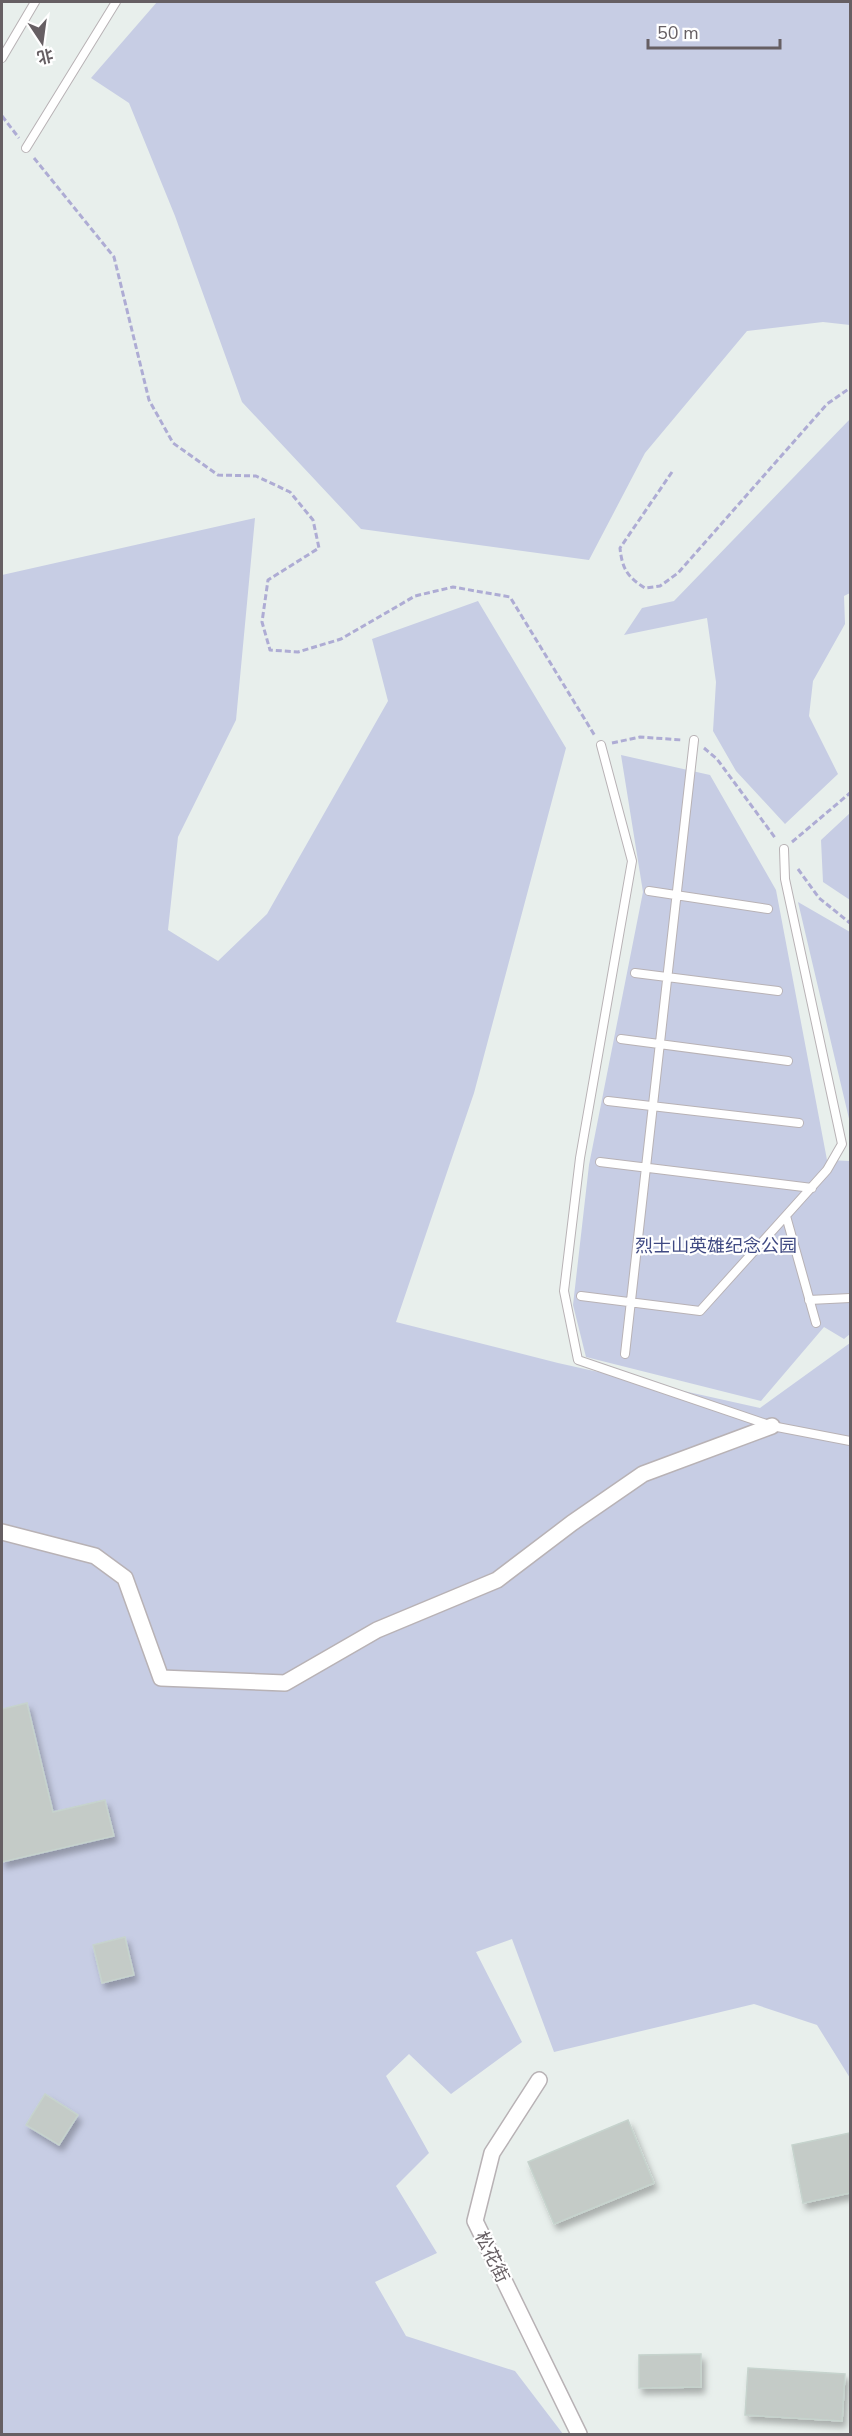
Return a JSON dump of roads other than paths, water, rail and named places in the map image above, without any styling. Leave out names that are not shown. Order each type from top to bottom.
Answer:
[{"type":"street","points":[[2,1532],[95,1556],[125,1578],[161,1678],[285,1683],[377,1630],[497,1581],[572,1523],[643,1474],[772,1426]]},
{"type":"street","name":"松花街","points":[[539,2080],[492,2153],[475,2222],[579,2434]]},
{"type":"lane","points":[[2,58],[35,2]]},
{"type":"lane","points":[[26,148],[116,2]]},
{"type":"lane","points":[[625,1354],[694,740]]},
{"type":"lane","points":[[601,746],[632,861],[580,1158],[564,1291],[578,1360],[772,1426],[850,1441]]},
{"type":"lane","points":[[581,1296],[700,1311],[812,1188],[827,1170],[842,1144],[785,879],[784,849]]},
{"type":"lane","points":[[649,891],[768,909]]},
{"type":"lane","points":[[635,973],[778,991]]},
{"type":"lane","points":[[621,1039],[788,1061]]},
{"type":"lane","points":[[608,1101],[799,1123]]},
{"type":"lane","points":[[600,1162],[812,1188]]},
{"type":"lane","points":[[786,1216],[816,1323]]},
{"type":"lane","points":[[809,1300],[850,1298]]},
{"type":"park label","name":"烈士山英雄纪念公园","points":[[716,1246]]}]
